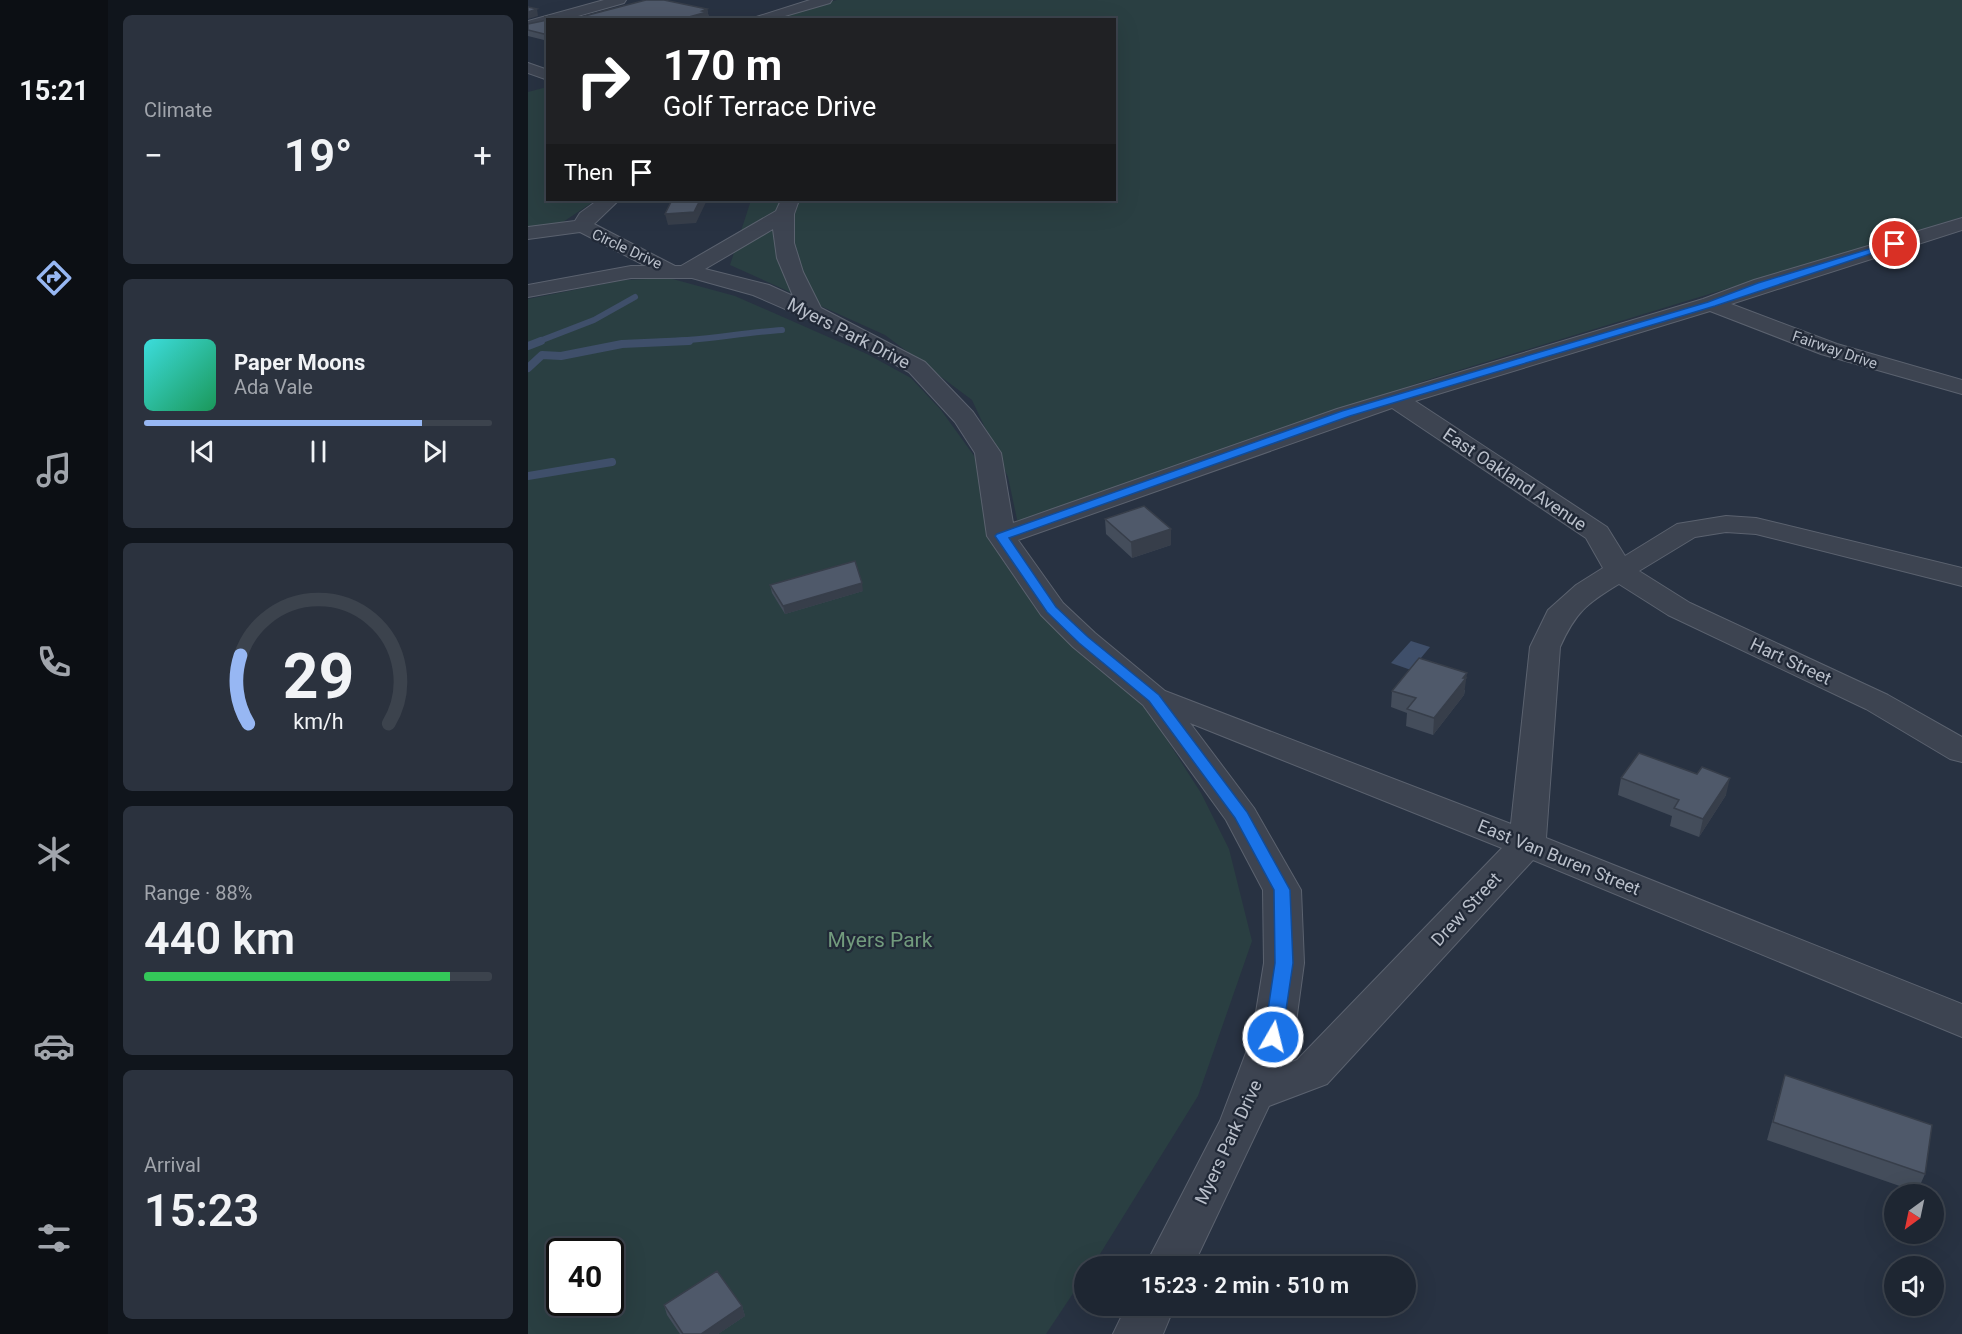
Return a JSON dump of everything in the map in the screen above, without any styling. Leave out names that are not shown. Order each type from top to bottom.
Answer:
[{"type":"street","points":[[551,18],[619,0]]},
{"type":"street","points":[[761,18],[825,0]]},
{"type":"street","points":[[538,6],[588,18]]},
{"type":"street","points":[[528,25],[546,19]]},
{"type":"street","points":[[528,68],[546,74]]},
{"type":"street","name":"Circle Drive","points":[[609,201],[587,217],[583,226],[618,246],[682,271]]},
{"type":"street","points":[[682,271],[787,207]]},
{"type":"street","points":[[787,207],[783,232],[788,259],[812,312]]},
{"type":"street","points":[[1001,536],[1395,399],[1711,304],[1762,285],[1962,224]]},
{"type":"street","points":[[528,233],[583,226]]},
{"type":"street","name":"Myers Park Drive","points":[[528,291],[631,272],[682,271],[723,278],[761,290],[812,312],[894,353],[916,367],[964,417],[988,453],[1001,536],[1052,609],[1084,640],[1154,698],[1241,816],[1282,890],[1284,963],[1273,1037],[1241,1122],[1174,1256]]},
{"type":"street","name":"Fairway Drive","points":[[1711,304],[1829,349],[1962,387]]},
{"type":"street","name":"East Oakland Avenue","points":[[1395,399],[1597,533],[1620,572]]},
{"type":"street","points":[[1527,844],[1545,647],[1559,616],[1586,591],[1687,530],[1726,524],[1756,526],[1814,539],[1962,577]]},
{"type":"street","name":"Hart Street","points":[[1620,572],[1679,609],[1877,702],[1962,750]]},
{"type":"street","name":"East Van Buren Street","points":[[1154,698],[1527,844],[1962,1021]]},
{"type":"street","name":"Drew Street","points":[[1251,1095],[1312,1072],[1527,844]]},
{"type":"street","points":[[1138,1334],[1146,1316]]},
{"type":"green space","points":[[837,0],[1962,0],[1962,217],[1427,380],[1018,524],[1008,477],[972,400],[885,335],[730,265],[751,201],[1116,201],[1116,18],[767,18]]},
{"type":"green space","points":[[546,87],[546,201],[594,201],[560,224],[528,228],[528,92]]},
{"type":"green space","name":"Myers Park","points":[[669,278],[735,296],[867,354],[911,378],[941,410],[980,464],[990,522],[1144,704],[1201,793],[1229,849],[1252,941],[1198,1096],[1098,1256],[1074,1256],[1074,1292],[1046,1334],[528,1334],[528,299],[624,280]]},
{"type":"water","points":[[1411,641],[1430,647],[1411,670],[1391,663]]},
{"type":"building","points":[[646,0],[664,0],[707,9],[702,11],[707,12],[685,18],[577,18]]},
{"type":"building","points":[[549,16],[577,18],[548,18]]},
{"type":"building","points":[[546,20],[546,34],[528,30],[528,24]]},
{"type":"building","points":[[672,201],[700,201],[694,212],[665,214]]},
{"type":"building","points":[[1144,506],[1171,529],[1131,542],[1105,519]]},
{"type":"building","points":[[855,561],[862,583],[783,606],[770,585]]},
{"type":"building","points":[[1419,658],[1467,673],[1463,678],[1466,678],[1434,718],[1407,709],[1416,698],[1392,691]]},
{"type":"building","points":[[1639,753],[1697,774],[1702,767],[1730,778],[1703,819],[1674,808],[1679,800],[1621,778]]},
{"type":"building","points":[[1785,1075],[1932,1125],[1925,1174],[1773,1122]]},
{"type":"building","points":[[717,1271],[742,1306],[701,1334],[683,1334],[664,1305]]},
{"type":"waterway","points":[[537,342],[594,320],[635,297]]},
{"type":"waterway","points":[[656,342],[782,330]]},
{"type":"waterway","points":[[528,346],[541,341]]},
{"type":"waterway","points":[[528,368],[542,355],[561,356],[622,344],[689,341]]},
{"type":"waterway","points":[[528,476],[612,462]]},
{"type":"route","points":[[1273,1037],[1284,963],[1282,890],[1241,816],[1178,728],[1154,698],[1084,640],[1052,609],[1001,536],[1346,414],[1711,304],[1762,285],[1895,244]]}]
